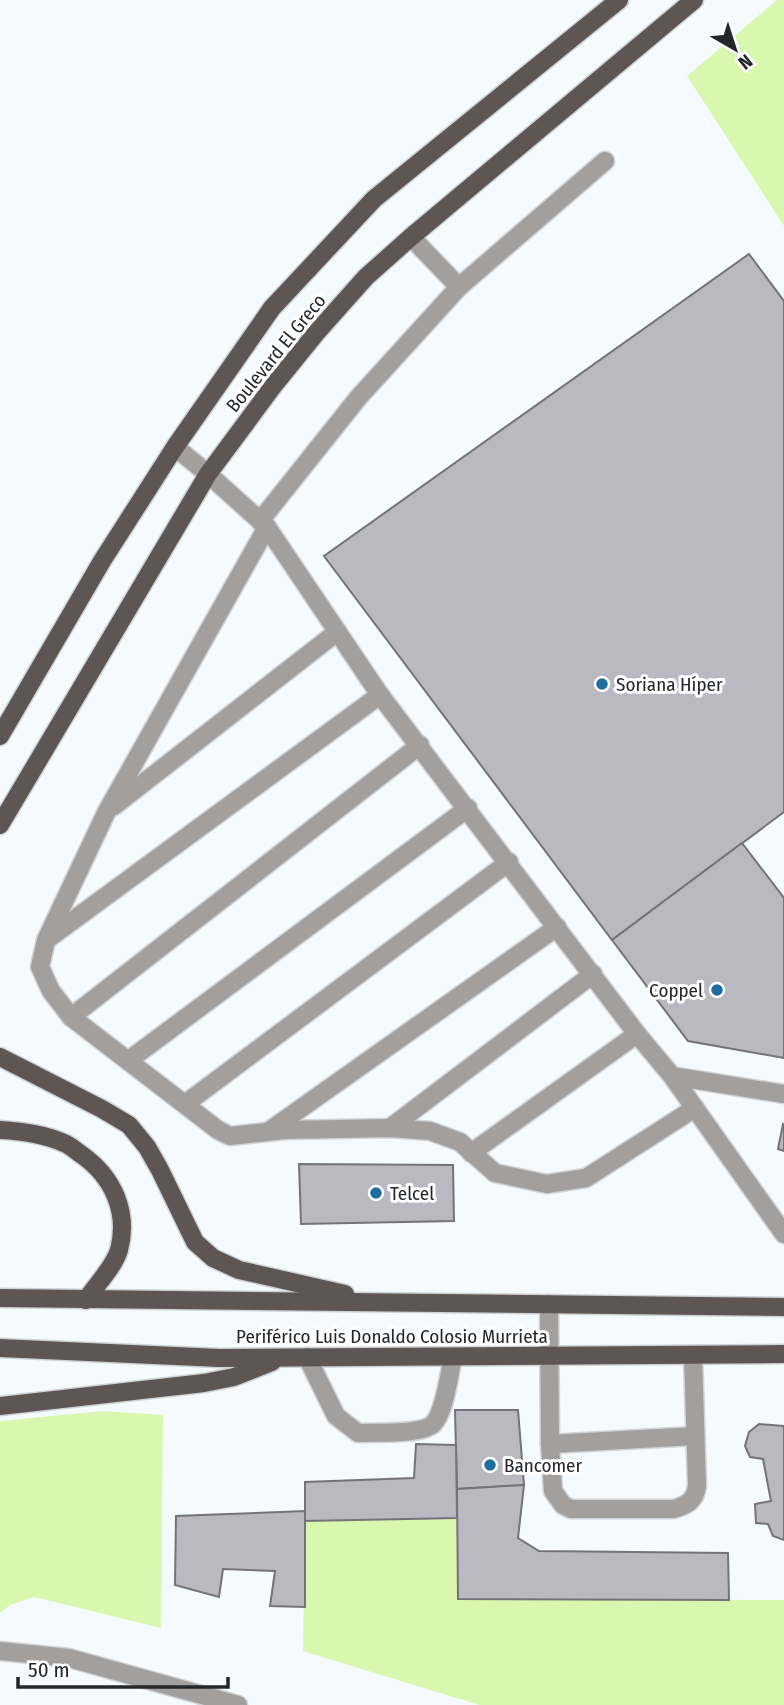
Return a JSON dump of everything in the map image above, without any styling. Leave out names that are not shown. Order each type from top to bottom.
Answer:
[{"type":"main road","name":"Boulevard El Greco","points":[[0,736],[102,561],[175,447],[272,308],[374,199],[619,0]]},
{"type":"main road","name":"Boulevard El Greco","points":[[0,825],[6,802],[208,474],[274,384],[317,332],[366,277],[411,237],[694,0]]},
{"type":"main road","points":[[0,1056],[129,1125],[160,1170],[195,1241],[213,1258],[239,1270],[376,1302]]},
{"type":"main road","points":[[0,1130],[65,1143],[93,1163],[109,1182],[120,1207],[123,1228],[118,1252],[86,1300]]},
{"type":"main road","name":"Periférico Luis Donaldo Colosio Murrieta","points":[[0,1298],[784,1307]]},
{"type":"main road","name":"Periférico Luis Donaldo Colosio Murrieta","points":[[0,1348],[219,1358],[784,1354]]},
{"type":"main road","points":[[0,1406],[204,1383],[234,1377],[283,1358]]},
{"type":"street","points":[[604,161],[459,287],[358,398],[264,524],[106,813],[46,940],[40,967],[51,991],[71,1017],[218,1130],[230,1136],[269,1131],[390,1128],[430,1132],[460,1142],[495,1172],[547,1184],[566,1183],[586,1178],[695,1108]]},
{"type":"street","points":[[411,237],[459,287]]},
{"type":"street","points":[[175,447],[264,524],[380,695],[637,1034],[672,1076],[784,1234]]},
{"type":"street","points":[[106,813],[337,632]]},
{"type":"street","points":[[46,940],[380,695]]},
{"type":"street","points":[[71,1017],[420,745]]},
{"type":"street","points":[[129,1060],[468,808]]},
{"type":"street","points":[[185,1104],[509,862]]},
{"type":"street","points":[[269,1131],[556,927]]},
{"type":"street","points":[[390,1128],[593,974]]},
{"type":"street","points":[[471,1153],[637,1034]]},
{"type":"street","points":[[672,1076],[784,1094]]},
{"type":"street","points":[[549,1304],[548,1356],[553,1491],[563,1506],[571,1509],[674,1509],[693,1499],[696,1492],[693,1355]]},
{"type":"street","points":[[307,1357],[336,1416],[358,1433],[423,1430],[433,1424],[440,1412],[453,1357]]},
{"type":"street","points":[[550,1444],[695,1436]]},
{"type":"street","points":[[0,1651],[69,1658],[238,1705]]},
{"type":"green space","points":[[777,0],[784,0],[784,226],[687,76]]},
{"type":"green space","points":[[103,1411],[163,1415],[161,1628],[34,1597],[10,1605],[0,1613],[0,1421]]},
{"type":"green space","points":[[457,1518],[458,1599],[784,1600],[784,1705],[479,1705],[303,1651],[305,1521]]},
{"type":"building","name":"Soriana Híper","points":[[749,254],[784,301],[784,812],[612,940],[324,556]]},
{"type":"building","name":"Coppel","points":[[742,843],[784,898],[784,1058],[688,1041],[612,940]]},
{"type":"building","points":[[784,1125],[784,1151],[778,1149]]},
{"type":"building","name":"Telcel","points":[[299,1164],[453,1165],[454,1221],[301,1224]]},
{"type":"building","name":"Bancomer","points":[[455,1410],[518,1410],[524,1485],[457,1489]]},
{"type":"building","points":[[759,1424],[784,1426],[784,1540],[773,1536],[768,1524],[756,1523],[755,1504],[771,1501],[763,1459],[750,1457],[745,1446],[749,1432]]},
{"type":"building","points":[[416,1444],[456,1445],[457,1518],[305,1521],[305,1482],[414,1478]]},
{"type":"building","points":[[524,1485],[518,1538],[539,1551],[728,1553],[729,1600],[458,1599],[457,1489]]},
{"type":"building","points":[[305,1511],[305,1607],[270,1606],[275,1571],[223,1569],[219,1597],[175,1585],[176,1516]]},
{"type":"place","name":"Soriana Híper","points":[[602,684]]},
{"type":"place","name":"Coppel","points":[[717,990]]},
{"type":"place","name":"Telcel","points":[[376,1193]]},
{"type":"place","name":"Bancomer","points":[[490,1465]]}]
